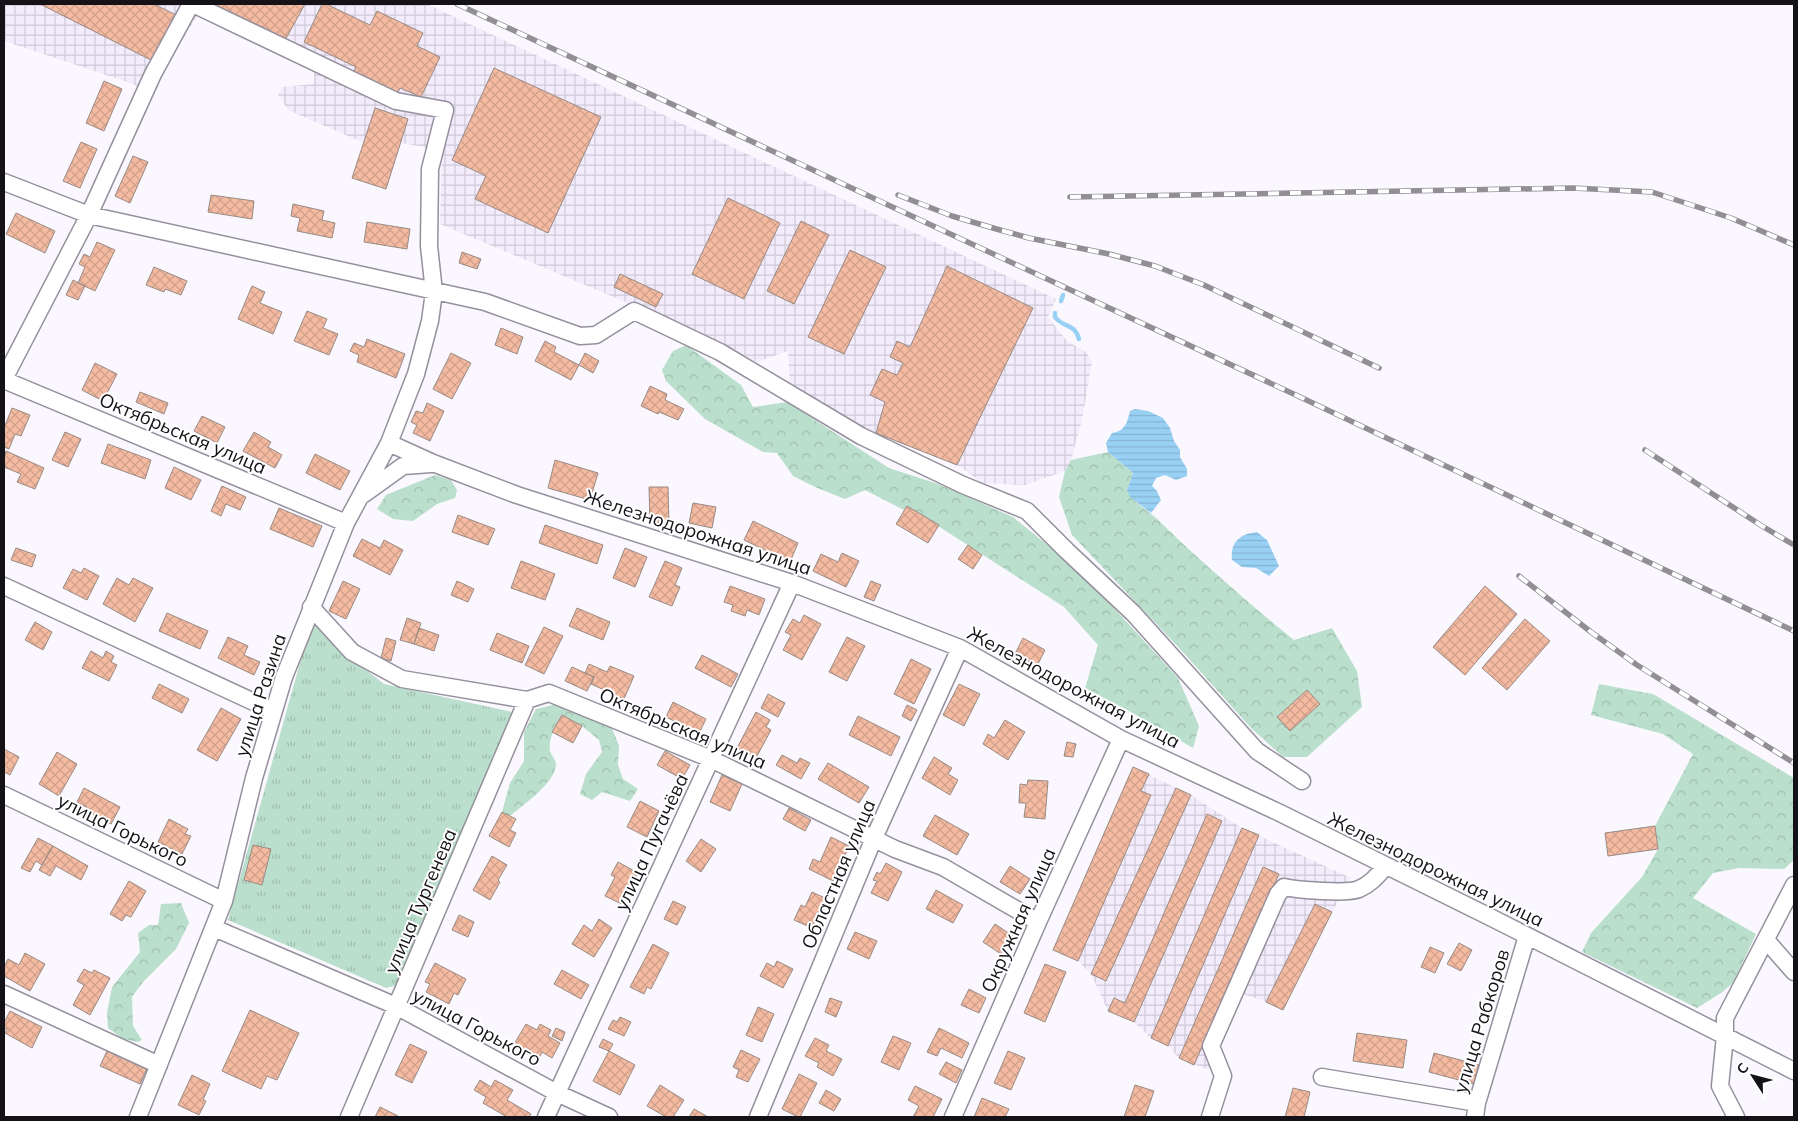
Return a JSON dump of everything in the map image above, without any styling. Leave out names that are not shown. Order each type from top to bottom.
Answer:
[{"type":"street","points":[[4,380],[89,215],[153,74],[192,4]]},
{"type":"street","name":"улица Разина","points":[[138,1117],[178,1012],[224,901],[254,778],[284,677],[346,523],[389,443],[416,374],[430,321],[434,292],[429,246],[430,168],[446,110],[396,101],[192,4]]},
{"type":"street","points":[[4,182],[89,215],[485,302],[580,336],[596,335],[634,311],[720,352],[861,436],[963,484],[1027,511],[1133,613],[1257,751],[1302,781]]},
{"type":"street","name":"Октябрьская улица","points":[[4,380],[346,523]]},
{"type":"street","name":"Железнодорожная улица","points":[[389,443],[433,463],[517,495],[792,582],[960,648],[1120,739],[1271,809],[1794,1071]]},
{"type":"street","points":[[360,496],[402,466],[433,463]]},
{"type":"street","name":"улица Пугачёва","points":[[546,1117],[792,582]]},
{"type":"street","points":[[4,586],[273,711]]},
{"type":"street","name":"Октябрьская улица","points":[[311,606],[352,652],[402,679],[527,700],[549,693],[711,760],[895,849],[943,867],[1038,922]]},
{"type":"street","name":"Областная улица","points":[[758,1117],[874,838],[960,648]]},
{"type":"street","name":"улица Тургенева","points":[[349,1117],[527,700]]},
{"type":"street","name":"Окружная улица","points":[[953,1117],[1120,739]]},
{"type":"street","name":"улица Горького","points":[[4,795],[224,901]]},
{"type":"street","points":[[1210,1117],[1222,1076],[1211,1046],[1278,894],[1284,887],[1301,890],[1357,890],[1373,881],[1386,866]]},
{"type":"street","points":[[1736,1117],[1720,1086],[1725,1018],[1794,885]]},
{"type":"street","name":"улица Горького","points":[[214,928],[396,1006],[557,1092],[609,1117]]},
{"type":"street","name":"улица Рабкоров","points":[[1476,1110],[1527,936]]},
{"type":"street","points":[[1766,940],[1794,972]]},
{"type":"street","points":[[4,994],[159,1065]]},
{"type":"street","points":[[1322,1077],[1476,1110]]},
{"type":"shaded area","points":[[4,4],[427,4],[1056,299],[1048,317],[1067,341],[1086,352],[1092,361],[1082,420],[1071,460],[1065,471],[1025,485],[983,483],[957,465],[876,433],[790,387],[788,351],[757,362],[723,343],[440,224],[442,150],[401,143],[386,189],[364,143],[288,110],[278,94],[282,87],[314,84],[314,70],[199,13],[150,92],[133,84],[4,41]]},
{"type":"shaded area","points":[[1133,767],[1191,795],[1242,828],[1351,878],[1332,912],[1266,1002],[1243,994],[1209,1070],[1179,1058],[1168,1046],[1151,1038],[1134,1022],[1108,1011],[1091,974],[1078,961],[1053,950]]},
{"type":"green space","points":[[686,345],[741,385],[753,407],[787,402],[889,468],[938,484],[1013,517],[1081,572],[1178,678],[1199,726],[1193,748],[1085,688],[1098,645],[1064,607],[907,506],[904,510],[865,490],[845,499],[815,487],[793,476],[777,453],[763,452],[705,419],[666,381],[662,370],[673,351]]},
{"type":"green space","points":[[1108,452],[1133,473],[1127,490],[1136,502],[1258,611],[1294,640],[1332,628],[1357,671],[1362,707],[1307,757],[1283,757],[1251,728],[1181,650],[1072,535],[1059,497],[1065,471],[1071,460]]},
{"type":"green space","points":[[435,475],[451,480],[457,490],[455,498],[437,504],[413,521],[393,519],[377,509],[386,495]]},
{"type":"green space","points":[[312,620],[348,656],[384,684],[512,712],[501,744],[398,985],[386,988],[228,920]]},
{"type":"green space","points":[[1599,684],[1653,694],[1794,778],[1794,860],[1784,869],[1739,868],[1713,873],[1693,898],[1756,934],[1733,983],[1697,1008],[1582,952],[1591,933],[1642,877],[1658,849],[1655,826],[1693,754],[1663,734],[1591,715]]},
{"type":"green space","points":[[561,703],[612,728],[619,746],[618,765],[623,779],[638,789],[630,801],[602,792],[592,800],[580,794],[586,774],[602,752],[599,740],[582,726],[562,715],[550,741],[550,751],[556,763],[554,772],[538,793],[510,816],[502,812],[510,783],[524,761],[524,732],[536,709]]},
{"type":"green space","points":[[181,903],[189,923],[176,949],[143,982],[132,997],[133,1026],[142,1040],[138,1042],[123,1039],[108,1028],[107,1013],[112,987],[140,952],[138,933],[149,925],[158,925],[161,904]]},
{"type":"water","points":[[1135,409],[1148,411],[1163,418],[1170,428],[1174,441],[1180,450],[1180,457],[1187,469],[1187,476],[1176,480],[1165,475],[1156,478],[1152,486],[1157,491],[1161,500],[1151,513],[1130,497],[1127,490],[1133,473],[1108,452],[1106,443],[1112,433],[1123,428],[1130,411]]},
{"type":"water","points":[[1257,532],[1267,540],[1279,566],[1269,576],[1256,568],[1242,567],[1232,560],[1233,548],[1237,540]]},
{"type":"building","points":[[40,4],[154,4],[176,15],[153,61]]},
{"type":"building","points":[[213,4],[305,4],[284,42]]},
{"type":"building","points":[[322,4],[326,4],[370,25],[377,11],[423,33],[417,46],[440,57],[421,97],[400,88],[396,97],[352,76],[356,67],[304,42]]},
{"type":"building","points":[[494,68],[601,117],[548,233],[475,199],[486,176],[452,160]]},
{"type":"building","points":[[104,81],[122,89],[104,131],[86,123]]},
{"type":"building","points":[[375,108],[408,119],[386,189],[352,178]]},
{"type":"building","points":[[81,142],[97,149],[80,188],[63,181]]},
{"type":"building","points":[[133,156],[148,162],[130,203],[115,196]]},
{"type":"building","points":[[211,195],[254,201],[252,219],[208,212]]},
{"type":"building","points":[[728,198],[780,223],[744,299],[692,274]]},
{"type":"building","points":[[293,204],[324,211],[322,220],[335,223],[332,238],[297,231],[300,218],[291,216]]},
{"type":"building","points":[[16,213],[55,231],[45,253],[6,234]]},
{"type":"building","points":[[801,221],[829,235],[794,304],[767,291]]},
{"type":"building","points":[[367,222],[410,229],[407,249],[364,242]]},
{"type":"building","points":[[97,242],[115,250],[95,291],[78,283],[85,267],[79,264],[84,254],[90,257]]},
{"type":"building","points":[[850,250],[886,267],[844,354],[808,337]]},
{"type":"building","points":[[462,252],[481,259],[477,269],[459,263]]},
{"type":"building","points":[[947,266],[1033,308],[957,465],[876,433],[885,402],[870,395],[882,369],[897,375],[903,363],[890,357],[897,341],[910,347]]},
{"type":"building","points":[[154,267],[187,281],[181,295],[165,289],[164,292],[146,285]]},
{"type":"building","points":[[620,274],[663,294],[656,307],[614,287]]},
{"type":"building","points":[[73,280],[85,286],[78,300],[66,295]]},
{"type":"building","points":[[252,286],[265,292],[260,303],[282,312],[273,334],[238,319]]},
{"type":"building","points":[[307,311],[327,319],[323,328],[338,334],[329,355],[294,341]]},
{"type":"building","points":[[501,328],[523,337],[517,354],[495,345]]},
{"type":"building","points":[[367,339],[405,354],[396,378],[357,362],[359,355],[350,351],[354,343],[364,347]]},
{"type":"building","points":[[545,341],[556,347],[554,352],[579,365],[571,380],[535,361]]},
{"type":"building","points":[[451,353],[471,363],[452,399],[433,389]]},
{"type":"building","points":[[585,353],[599,361],[593,373],[579,365]]},
{"type":"building","points":[[95,363],[117,374],[103,401],[82,390]]},
{"type":"building","points":[[650,386],[667,394],[665,400],[684,409],[678,420],[641,406]]},
{"type":"building","points":[[140,392],[168,403],[164,414],[136,402]]},
{"type":"building","points":[[427,403],[444,411],[430,441],[413,433],[417,425],[411,422],[416,411],[423,413]]},
{"type":"building","points":[[12,408],[30,415],[21,436],[15,434],[9,449],[4,447],[4,428]]},
{"type":"building","points":[[202,416],[225,427],[217,443],[194,431]]},
{"type":"building","points":[[65,432],[81,439],[68,467],[52,460]]},
{"type":"building","points":[[254,432],[271,442],[268,447],[282,455],[275,468],[243,451]]},
{"type":"building","points":[[108,444],[151,460],[145,479],[101,463]]},
{"type":"building","points":[[6,451],[44,468],[35,489],[17,482],[21,474],[4,467]]},
{"type":"building","points":[[315,454],[350,471],[340,490],[306,473]]},
{"type":"building","points":[[555,460],[598,473],[590,500],[548,488]]},
{"type":"building","points":[[174,467],[201,480],[191,500],[165,488]]},
{"type":"building","points":[[222,486],[246,497],[240,510],[226,504],[221,516],[211,511]]},
{"type":"building","points":[[649,487],[668,487],[669,523],[650,523]]},
{"type":"building","points":[[693,503],[716,507],[712,528],[689,523]]},
{"type":"building","points":[[907,506],[939,525],[928,543],[896,524]]},
{"type":"building","points":[[279,508],[322,526],[313,547],[270,529]]},
{"type":"building","points":[[458,515],[495,529],[488,545],[452,532]]},
{"type":"building","points":[[753,521],[798,543],[790,562],[744,540]]},
{"type":"building","points":[[545,525],[603,545],[597,564],[539,543]]},
{"type":"building","points":[[362,539],[380,548],[384,540],[403,550],[390,575],[353,556]]},
{"type":"building","points":[[968,545],[982,555],[973,569],[958,559]]},
{"type":"building","points":[[16,548],[36,555],[32,567],[11,560]]},
{"type":"building","points":[[625,548],[647,557],[635,587],[613,578]]},
{"type":"building","points":[[842,553],[859,561],[846,587],[813,571],[821,554],[838,562]]},
{"type":"building","points":[[521,561],[555,574],[545,600],[511,588]]},
{"type":"building","points":[[665,561],[682,568],[675,585],[680,587],[672,606],[649,597]]},
{"type":"building","points":[[84,568],[99,576],[87,600],[63,588],[73,569],[81,573]]},
{"type":"building","points":[[117,578],[129,585],[133,578],[153,588],[135,622],[103,604]]},
{"type":"building","points":[[343,581],[360,589],[346,619],[329,611]]},
{"type":"building","points":[[457,581],[474,589],[468,602],[451,595]]},
{"type":"building","points":[[871,581],[881,585],[874,601],[864,597]]},
{"type":"building","points":[[730,586],[765,599],[759,615],[747,610],[745,616],[731,611],[733,605],[724,602]]},
{"type":"building","points":[[1485,586],[1517,614],[1465,675],[1433,647]]},
{"type":"building","points":[[577,608],[610,622],[603,640],[569,626]]},
{"type":"building","points":[[167,613],[208,631],[200,649],[159,631]]},
{"type":"building","points":[[804,615],[821,624],[802,660],[783,650],[791,635],[785,632],[793,619],[800,623]]},
{"type":"building","points":[[407,618],[421,623],[414,644],[400,640]]},
{"type":"building","points":[[1525,619],[1550,641],[1507,690],[1482,668]]},
{"type":"building","points":[[35,622],[52,632],[43,650],[25,640]]},
{"type":"building","points":[[544,627],[563,636],[544,674],[525,665]]},
{"type":"building","points":[[419,628],[439,635],[434,651],[414,644]]},
{"type":"building","points":[[497,633],[529,646],[522,663],[490,650]]},
{"type":"building","points":[[228,637],[248,646],[244,655],[260,662],[254,675],[218,658]]},
{"type":"building","points":[[847,637],[865,646],[847,681],[829,672]]},
{"type":"building","points":[[386,638],[396,641],[391,661],[381,658]]},
{"type":"building","points":[[1023,638],[1045,650],[1037,666],[1015,654]]},
{"type":"building","points":[[91,651],[103,658],[106,651],[114,656],[111,662],[117,665],[109,681],[82,668]]},
{"type":"building","points":[[702,655],[738,674],[731,687],[695,668]]},
{"type":"building","points":[[911,659],[931,669],[914,704],[894,694]]},
{"type":"building","points":[[589,664],[607,672],[610,666],[634,676],[624,699],[591,684],[594,677],[585,673]]},
{"type":"building","points":[[572,667],[594,677],[587,691],[565,681]]},
{"type":"building","points":[[159,684],[189,699],[182,713],[152,698]]},
{"type":"building","points":[[959,684],[980,694],[964,726],[943,715]]},
{"type":"building","points":[[1307,690],[1320,704],[1290,731],[1277,717]]},
{"type":"building","points":[[768,694],[785,703],[778,717],[761,708]]},
{"type":"building","points":[[673,702],[706,719],[699,733],[666,717]]},
{"type":"building","points":[[907,705],[917,710],[911,721],[902,716]]},
{"type":"building","points":[[221,708],[241,719],[217,761],[197,750]]},
{"type":"building","points":[[756,712],[770,720],[766,727],[771,730],[756,758],[737,748]]},
{"type":"building","points":[[562,715],[582,726],[573,743],[552,732]]},
{"type":"building","points":[[858,716],[900,737],[891,756],[849,735]]},
{"type":"building","points":[[1005,720],[1025,732],[1008,760],[983,744],[988,734],[994,738]]},
{"type":"building","points":[[1067,742],[1076,744],[1073,757],[1064,756]]},
{"type":"building","points":[[4,749],[19,757],[10,775],[4,772]]},
{"type":"building","points":[[665,751],[690,765],[682,779],[657,765]]},
{"type":"building","points":[[57,752],[77,764],[59,796],[39,784]]},
{"type":"building","points":[[782,755],[797,763],[800,758],[810,763],[801,779],[776,765]]},
{"type":"building","points":[[934,757],[952,768],[948,774],[958,780],[950,795],[922,778]]},
{"type":"building","points":[[828,763],[869,787],[859,803],[818,779]]},
{"type":"building","points":[[1133,767],[1149,774],[1141,791],[1151,795],[1078,961],[1053,950]]},
{"type":"building","points":[[722,775],[742,784],[730,811],[710,802]]},
{"type":"building","points":[[1028,780],[1048,781],[1045,819],[1024,817],[1026,803],[1019,803],[1020,784],[1027,785]]},
{"type":"building","points":[[84,788],[120,807],[111,824],[92,814],[93,811],[77,802]]},
{"type":"building","points":[[1176,788],[1191,795],[1106,981],[1091,974]]},
{"type":"building","points":[[640,801],[659,811],[647,837],[627,827]]},
{"type":"building","points":[[789,808],[811,820],[805,831],[783,819]]},
{"type":"building","points":[[502,812],[516,819],[510,830],[516,833],[509,847],[489,836]]},
{"type":"building","points":[[1207,814],[1222,821],[1134,1022],[1108,1011],[1114,998],[1125,1003]]},
{"type":"building","points":[[935,815],[969,834],[957,855],[923,836]]},
{"type":"building","points":[[169,819],[188,829],[185,834],[191,836],[182,854],[158,842]]},
{"type":"building","points":[[1655,826],[1658,849],[1608,856],[1605,833]]},
{"type":"building","points":[[1242,828],[1259,835],[1168,1046],[1151,1038]]},
{"type":"building","points":[[831,837],[849,846],[833,881],[809,869],[813,859],[820,862]]},
{"type":"building","points":[[38,838],[53,846],[42,865],[36,861],[30,872],[21,868]]},
{"type":"building","points":[[701,839],[716,849],[701,872],[686,861]]},
{"type":"building","points":[[253,845],[271,849],[262,885],[244,880]]},
{"type":"building","points":[[53,846],[88,866],[81,880],[56,866],[50,876],[39,870]]},
{"type":"building","points":[[492,856],[507,865],[498,880],[500,882],[490,900],[473,890]]},
{"type":"building","points":[[618,862],[638,873],[622,904],[605,896],[615,877],[611,875]]},
{"type":"building","points":[[886,863],[902,872],[888,901],[871,893],[877,881],[873,880],[877,872],[880,874]]},
{"type":"building","points":[[1010,866],[1030,879],[1020,894],[1000,882]]},
{"type":"building","points":[[1263,867],[1279,874],[1194,1065],[1179,1058]]},
{"type":"building","points":[[129,881],[146,891],[131,917],[126,915],[122,921],[110,914]]},
{"type":"building","points":[[936,890],[963,905],[953,923],[926,909]]},
{"type":"building","points":[[812,892],[825,898],[812,928],[794,920],[801,905],[805,907]]},
{"type":"building","points":[[673,901],[686,907],[677,925],[664,919]]},
{"type":"building","points":[[1315,904],[1332,912],[1283,1010],[1266,1002]]},
{"type":"building","points":[[459,915],[474,922],[468,937],[452,930]]},
{"type":"building","points":[[599,919],[612,928],[594,957],[572,944],[584,925],[592,931]]},
{"type":"building","points":[[995,924],[1013,936],[1001,954],[983,942]]},
{"type":"building","points":[[855,932],[877,941],[869,959],[847,949]]},
{"type":"building","points":[[1459,943],[1472,950],[1461,971],[1447,964]]},
{"type":"building","points":[[653,944],[669,953],[651,989],[647,987],[644,994],[630,987]]},
{"type":"building","points":[[1430,947],[1444,953],[1435,973],[1421,967]]},
{"type":"building","points":[[25,953],[45,964],[30,991],[4,976],[4,967],[8,959],[19,965]]},
{"type":"building","points":[[777,961],[793,969],[783,988],[760,976],[767,963],[774,967]]},
{"type":"building","points":[[435,963],[466,979],[458,995],[454,993],[449,1004],[426,992],[430,984],[425,982]]},
{"type":"building","points":[[1045,964],[1066,972],[1045,1022],[1024,1013]]},
{"type":"building","points":[[84,969],[92,973],[94,970],[110,978],[90,1015],[73,1005],[84,985],[77,981]]},
{"type":"building","points":[[562,970],[589,985],[581,999],[554,984]]},
{"type":"building","points":[[969,989],[986,998],[979,1013],[961,1005]]},
{"type":"building","points":[[830,998],[842,1002],[836,1017],[825,1012]]},
{"type":"building","points":[[758,1007],[774,1014],[762,1042],[746,1035]]},
{"type":"building","points":[[250,1010],[299,1033],[277,1080],[267,1076],[261,1089],[222,1071]]},
{"type":"building","points":[[10,1011],[42,1027],[32,1048],[5,1033],[7,1029],[4,1028],[4,1023]]},
{"type":"building","points":[[620,1017],[631,1022],[624,1036],[608,1029],[613,1020],[617,1022]]},
{"type":"building","points":[[526,1024],[537,1030],[540,1024],[551,1030],[548,1036],[560,1043],[552,1058],[542,1052],[538,1060],[513,1046]]},
{"type":"building","points":[[556,1028],[565,1032],[562,1041],[552,1036]]},
{"type":"building","points":[[939,1028],[969,1043],[962,1058],[941,1048],[937,1056],[927,1052]]},
{"type":"building","points":[[1357,1033],[1407,1040],[1403,1068],[1353,1061]]},
{"type":"building","points":[[893,1036],[911,1043],[899,1070],[881,1062]]},
{"type":"building","points":[[815,1038],[829,1045],[826,1051],[842,1059],[833,1076],[817,1067],[819,1063],[805,1056]]},
{"type":"building","points":[[603,1039],[613,1044],[609,1051],[599,1047]]},
{"type":"building","points":[[410,1044],[427,1052],[412,1083],[395,1075]]},
{"type":"building","points":[[741,1050],[760,1059],[748,1082],[736,1077],[739,1070],[733,1067]]},
{"type":"building","points":[[107,1051],[147,1068],[140,1084],[100,1066]]},
{"type":"building","points":[[609,1051],[635,1065],[620,1095],[593,1081]]},
{"type":"building","points":[[1008,1051],[1025,1058],[1011,1090],[994,1083]]},
{"type":"building","points":[[1434,1053],[1479,1065],[1474,1084],[1429,1072]]},
{"type":"building","points":[[946,1062],[962,1070],[956,1083],[939,1074]]},
{"type":"building","points":[[799,1074],[817,1083],[800,1117],[798,1117],[782,1109]]},
{"type":"building","points":[[192,1075],[210,1084],[203,1100],[206,1101],[199,1115],[178,1105]]},
{"type":"building","points":[[480,1080],[491,1087],[495,1080],[513,1090],[507,1100],[531,1114],[529,1117],[507,1117],[483,1103],[486,1097],[474,1090]]},
{"type":"building","points":[[660,1085],[684,1100],[673,1117],[666,1117],[647,1106]]},
{"type":"building","points":[[1135,1085],[1154,1091],[1145,1117],[1124,1117]]},
{"type":"building","points":[[915,1086],[942,1099],[933,1117],[913,1117],[919,1106],[908,1100]]},
{"type":"building","points":[[1293,1088],[1310,1092],[1304,1117],[1285,1117]]},
{"type":"building","points":[[826,1090],[841,1099],[834,1111],[819,1103]]},
{"type":"building","points":[[982,1098],[1009,1109],[1005,1117],[974,1117]]},
{"type":"building","points":[[380,1107],[398,1116],[375,1117]]},
{"type":"building","points":[[694,1109],[708,1117],[689,1117]]},
{"type":"waterway","points":[[1061,301],[1063,295]]},
{"type":"waterway","points":[[1055,313],[1058,321],[1072,328],[1079,339]]},
{"type":"railway","points":[[457,4],[1298,396],[1794,631]]},
{"type":"railway","points":[[1070,197],[1573,188],[1652,192],[1731,218],[1794,245]]},
{"type":"railway","points":[[898,195],[952,216],[1000,230],[1155,266],[1204,285],[1379,368]]},
{"type":"railway","points":[[1645,450],[1794,545]]},
{"type":"railway","points":[[1519,576],[1637,665],[1794,763]]}]
